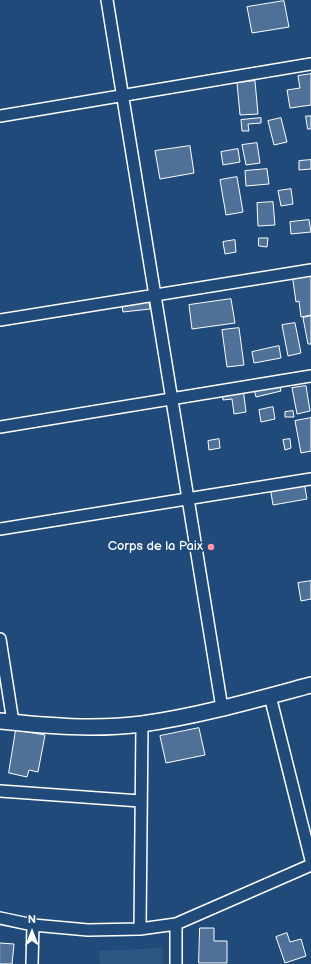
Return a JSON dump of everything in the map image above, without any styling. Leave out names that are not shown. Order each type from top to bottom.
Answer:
[{"type":"main road","points":[[7,722],[85,728],[142,724],[222,708],[311,686]]},
{"type":"street","points":[[107,0],[222,708]]},
{"type":"street","points":[[0,116],[311,64]]},
{"type":"street","points":[[0,320],[311,270]]},
{"type":"street","points":[[0,427],[311,376]]},
{"type":"street","points":[[0,529],[311,479]]},
{"type":"street","points":[[0,639],[7,722]]},
{"type":"street","points":[[270,696],[311,860]]},
{"type":"street","points":[[140,929],[140,801],[142,724]]},
{"type":"street","points":[[0,791],[140,801]]},
{"type":"street","points":[[0,918],[34,925],[88,930],[140,929],[176,924],[311,865]]},
{"type":"street","points":[[176,924],[176,964]]},
{"type":"street","points":[[32,964],[34,925]]},
{"type":"shaded area","points":[[163,948],[163,964],[100,964],[99,951]]},
{"type":"building","points":[[284,1],[289,27],[252,33],[247,7]]},
{"type":"building","points":[[311,74],[311,105],[290,108],[287,90],[300,88],[298,76]]},
{"type":"building","points":[[255,81],[258,114],[240,115],[237,83]]},
{"type":"building","points":[[306,116],[311,116],[311,129],[308,129]]},
{"type":"building","points":[[261,118],[261,123],[248,124],[249,131],[242,131],[241,120]]},
{"type":"building","points":[[281,118],[287,142],[274,145],[268,121]]},
{"type":"building","points":[[257,143],[260,163],[246,165],[242,145]]},
{"type":"building","points":[[190,146],[194,173],[160,179],[155,151]]},
{"type":"building","points":[[238,149],[240,162],[223,165],[221,152]]},
{"type":"building","points":[[311,160],[311,169],[299,170],[299,161]]},
{"type":"building","points":[[267,169],[269,184],[246,186],[245,171]]},
{"type":"building","points":[[237,177],[243,212],[226,215],[220,180]]},
{"type":"building","points":[[291,189],[293,204],[281,206],[278,191]]},
{"type":"building","points":[[273,202],[275,225],[258,226],[257,203]]},
{"type":"building","points":[[309,220],[311,232],[291,234],[290,222]]},
{"type":"building","points":[[259,238],[268,238],[267,247],[259,246]]},
{"type":"building","points":[[235,240],[236,252],[225,254],[223,242]]},
{"type":"building","points":[[311,272],[311,315],[301,317],[299,301],[296,302],[292,274]]},
{"type":"building","points":[[148,294],[150,309],[123,312],[121,298]]},
{"type":"building","points":[[231,299],[235,323],[192,329],[189,305]]},
{"type":"building","points":[[311,316],[311,344],[308,344],[303,318]]},
{"type":"building","points":[[295,323],[301,353],[288,356],[282,325]]},
{"type":"building","points":[[239,328],[244,365],[227,367],[222,330]]},
{"type":"building","points":[[279,346],[281,358],[254,363],[252,352]]},
{"type":"building","points":[[278,379],[281,391],[256,397],[253,385]]},
{"type":"building","points":[[306,386],[310,411],[297,414],[292,388]]},
{"type":"building","points":[[243,388],[246,412],[234,414],[232,399],[223,400],[222,391]]},
{"type":"building","points":[[273,407],[275,419],[261,422],[259,410]]},
{"type":"building","points":[[293,411],[294,417],[285,417],[285,412]]},
{"type":"building","points":[[311,418],[311,451],[301,453],[295,421]]},
{"type":"building","points":[[219,439],[220,448],[209,450],[208,441]]},
{"type":"building","points":[[290,439],[291,448],[285,450],[283,440]]},
{"type":"building","points":[[304,482],[307,499],[273,505],[270,487]]},
{"type":"building","points":[[311,581],[311,599],[301,601],[298,583]]},
{"type":"building","points":[[199,728],[205,755],[166,763],[160,736]]},
{"type":"building","points":[[16,730],[45,735],[38,772],[29,770],[27,777],[9,773]]},
{"type":"building","points":[[200,928],[214,928],[214,941],[227,941],[227,963],[199,963]]},
{"type":"building","points":[[287,933],[290,942],[301,939],[306,956],[285,963],[276,937]]},
{"type":"building","points":[[0,943],[14,944],[12,964],[0,964]]},
{"type":"place","name":"Corps de la Paix","points":[[211,547]]}]
